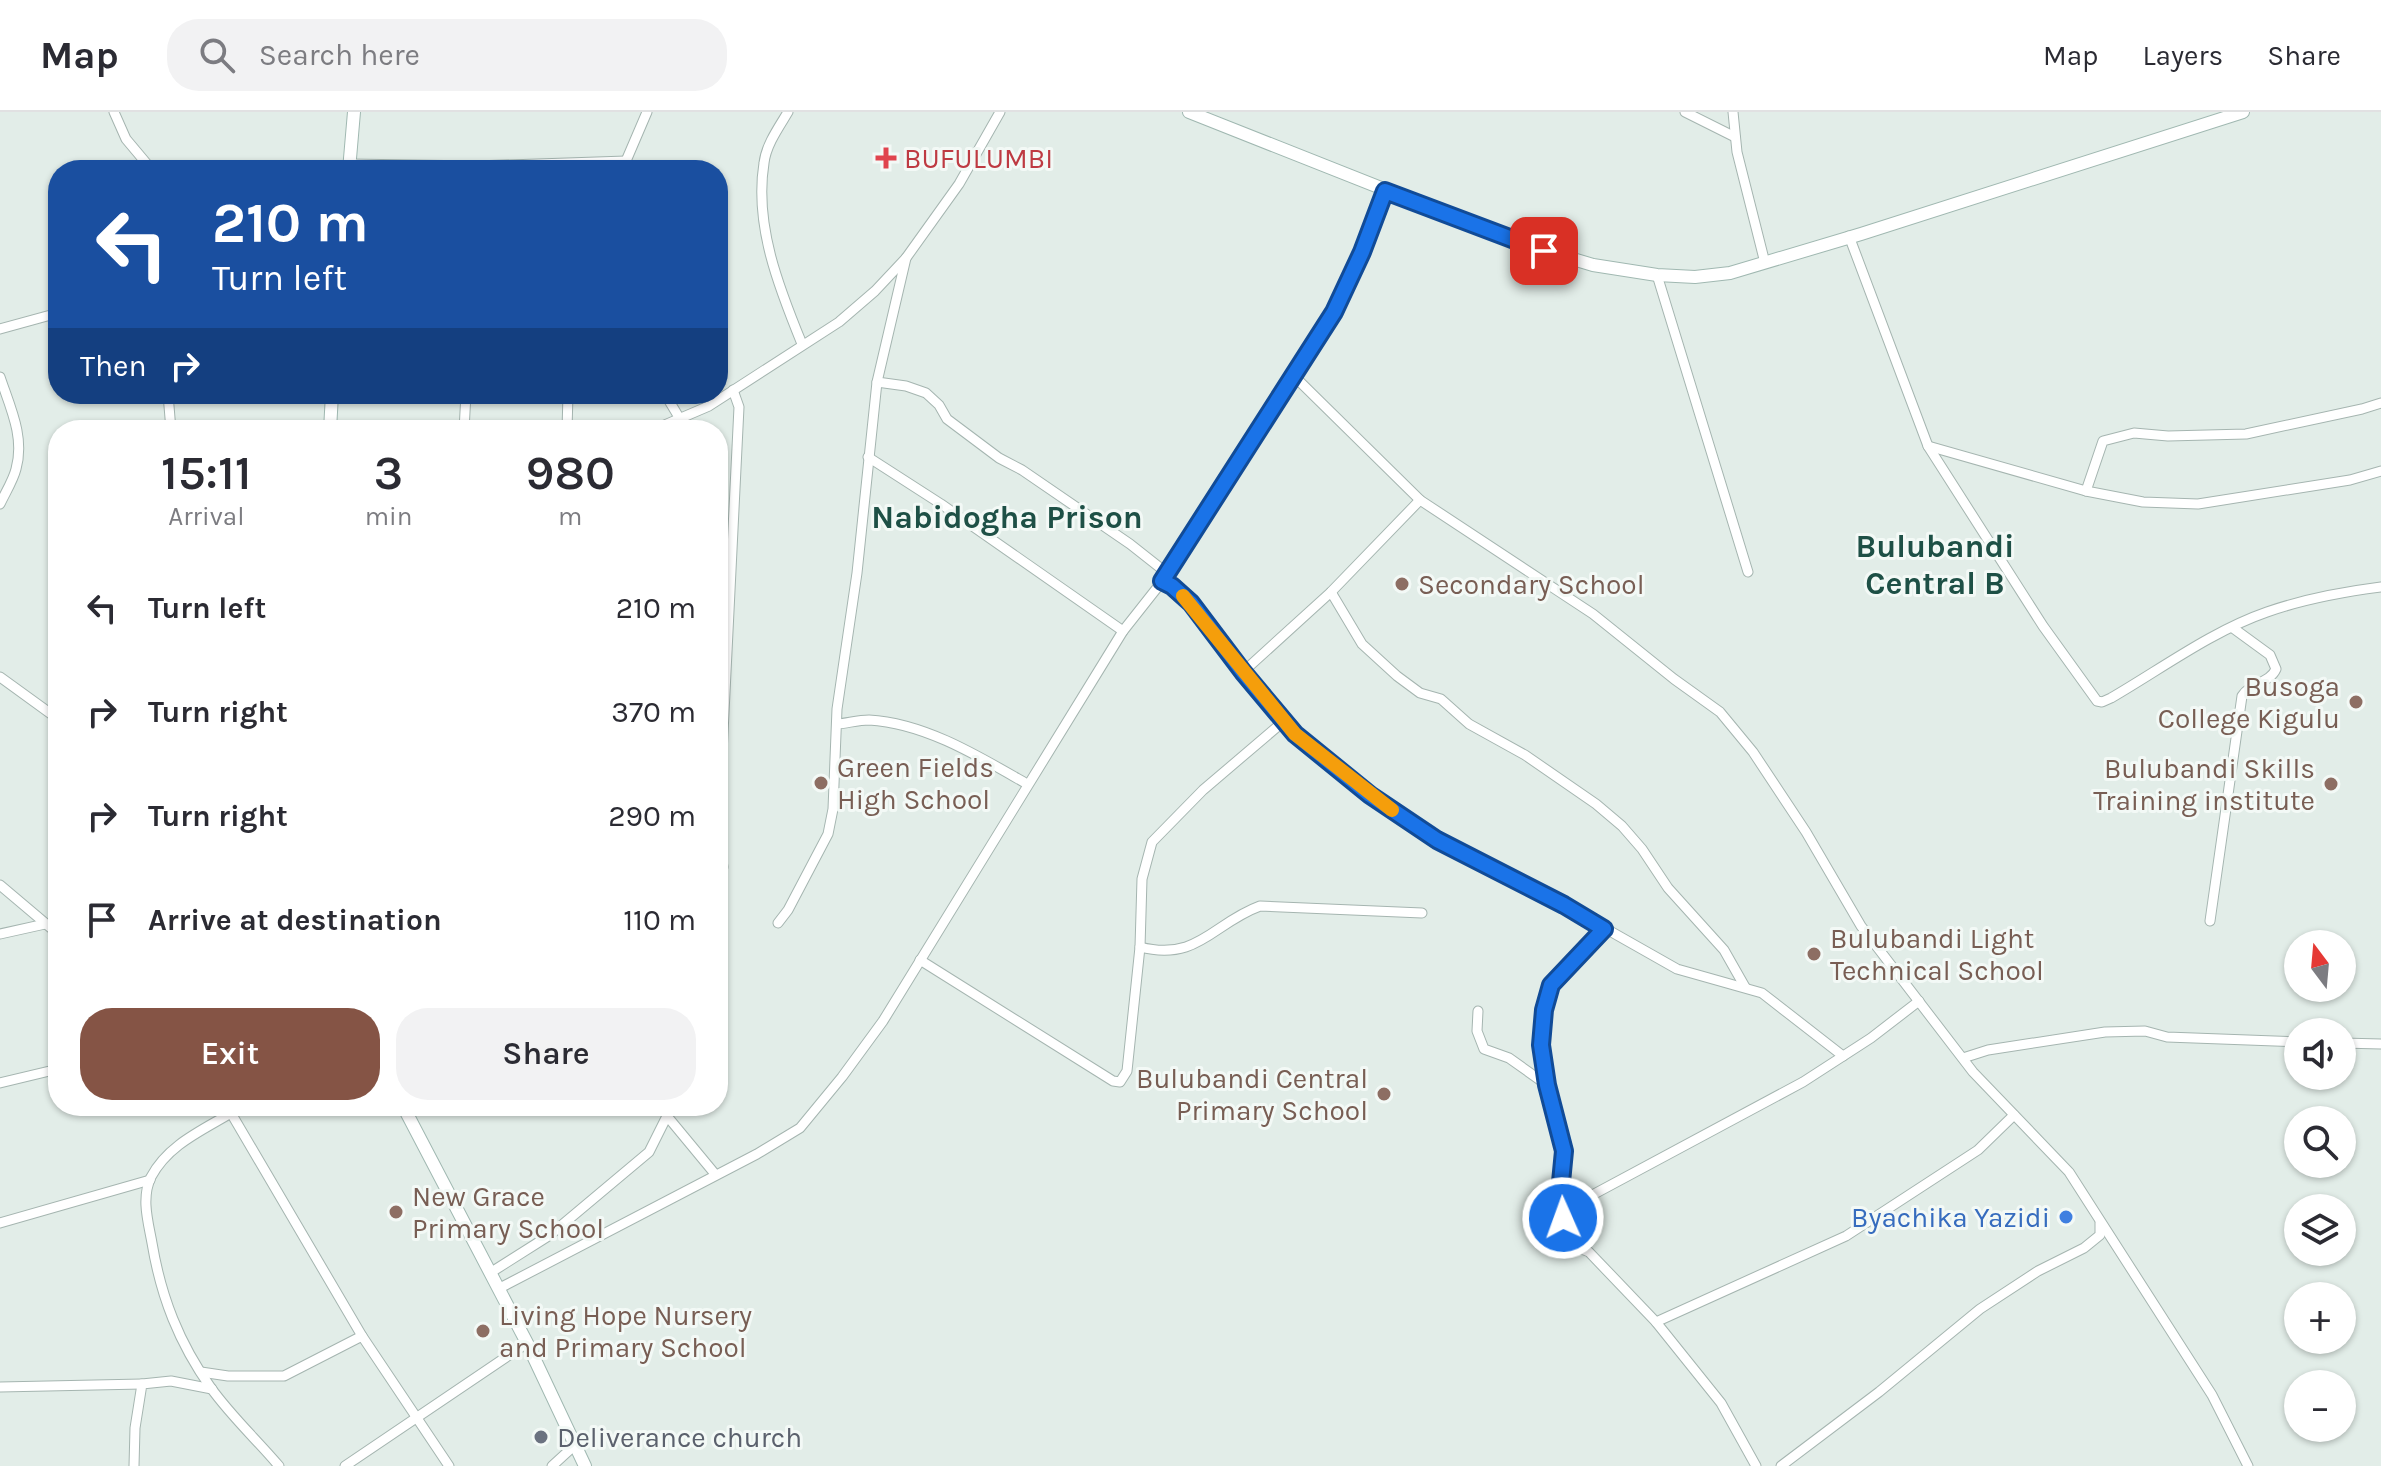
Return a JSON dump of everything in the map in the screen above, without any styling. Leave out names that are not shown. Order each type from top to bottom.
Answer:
[{"type":"main road","points":[[351,160],[354,112]]},
{"type":"main road","points":[[1189,112],[1520,243],[1593,265],[1657,275],[1695,277],[1765,263],[2243,112]]},
{"type":"main road","points":[[408,1116],[527,1343],[585,1466]]},
{"type":"street","points":[[114,112],[126,139],[144,160]]},
{"type":"street","points":[[628,160],[647,112]]},
{"type":"street","points":[[788,112],[764,160],[762,193],[777,280],[802,344]]},
{"type":"street","points":[[728,393],[839,322],[875,291],[906,258],[959,184],[1000,112]]},
{"type":"street","points":[[1685,112],[1735,137]]},
{"type":"street","points":[[1733,112],[1735,137],[1765,263]]},
{"type":"street","points":[[498,1289],[757,1154],[800,1128],[858,1055],[1123,631],[1165,578],[1334,312],[1362,252],[1385,191]]},
{"type":"street","points":[[1849,236],[1928,446],[2043,626],[2097,701],[2111,698],[2265,613],[2332,593],[2381,587]]},
{"type":"street","points":[[778,923],[828,834],[833,809],[837,709],[857,573],[877,382],[906,258]]},
{"type":"street","points":[[1657,275],[1748,572]]},
{"type":"street","points":[[0,329],[48,316]]},
{"type":"street","points":[[1294,376],[1420,500],[1593,614],[1720,712],[1753,752],[1806,832],[1861,926],[1963,1058],[2069,1172],[2212,1395],[2248,1466]]},
{"type":"street","points":[[0,377],[20,446],[16,470],[0,504]]},
{"type":"street","points":[[877,382],[906,386],[926,393],[939,405],[947,419],[999,458],[1022,470],[1119,537],[1191,603],[1295,734],[1370,795],[1437,840],[1564,905],[1677,969],[1762,993],[1843,1056]]},
{"type":"street","points":[[728,626],[739,407],[733,390]]},
{"type":"street","points":[[2086,491],[2103,441],[2134,433],[2168,436],[2246,434],[2381,403]]},
{"type":"street","points":[[671,404],[680,419],[712,404]]},
{"type":"street","points":[[1928,446],[2086,491],[2143,502],[2198,504],[2350,480],[2381,471]]},
{"type":"street","points":[[868,457],[1123,631]]},
{"type":"street","points":[[1243,672],[1331,592],[1420,500]]},
{"type":"street","points":[[1331,592],[1362,644],[1397,676],[1420,693],[1441,699],[1469,724],[1525,755],[1622,826],[1668,888],[1724,950],[1745,987]]},
{"type":"street","points":[[2210,921],[2242,696],[2245,691],[2274,675],[2276,669],[2270,655],[2233,628]]},
{"type":"street","points":[[0,677],[48,712]]},
{"type":"street","points":[[838,724],[866,720],[921,732],[974,754],[1027,784]]},
{"type":"street","points":[[920,960],[1003,1010],[1064,1052],[1113,1081],[1120,1082],[1127,1071],[1140,947],[1142,879],[1152,842],[1203,790],[1284,721]]},
{"type":"street","points":[[0,885],[48,926]]},
{"type":"street","points":[[1140,947],[1166,951],[1186,948],[1204,941],[1243,912],[1260,906],[1422,913]]},
{"type":"street","points":[[0,934],[45,924]]},
{"type":"street","points":[[1604,929],[1551,985],[1544,1010],[1541,1045],[1547,1085],[1564,1151],[1559,1203],[1562,1229],[1572,1245],[1589,1252],[1656,1322],[1721,1403],[1756,1466]]},
{"type":"street","points":[[1563,1218],[1583,1200],[1803,1082],[1919,1001]]},
{"type":"street","points":[[1478,1011],[1477,1031],[1484,1049],[1509,1058],[1547,1085]]},
{"type":"street","points":[[1963,1058],[1988,1050],[2105,1032],[2145,1031],[2181,1038],[2284,1042]]},
{"type":"street","points":[[2356,1043],[2381,1044]]},
{"type":"street","points":[[0,1083],[48,1071]]},
{"type":"street","points":[[1656,1322],[1846,1236],[1978,1150],[2014,1115]]},
{"type":"street","points":[[220,1116],[176,1146],[150,1180],[146,1210],[158,1280],[180,1336],[212,1389],[279,1466]]},
{"type":"street","points":[[233,1116],[362,1336],[449,1466]]},
{"type":"street","points":[[490,1273],[550,1235],[649,1152],[663,1116]]},
{"type":"street","points":[[669,1116],[715,1174]]},
{"type":"street","points":[[0,1223],[150,1180]]},
{"type":"street","points":[[1781,1466],[1879,1392],[1980,1309],[2038,1271],[2084,1248],[2100,1235],[2099,1219]]},
{"type":"street","points":[[201,1372],[228,1376],[284,1376],[362,1336]]},
{"type":"street","points":[[345,1466],[527,1343]]},
{"type":"street","points":[[0,1387],[171,1381],[212,1389]]},
{"type":"street","points":[[134,1466],[135,1428],[142,1384]]},
{"type":"street","points":[[552,1466],[575,1445]]},
{"type":"slow traffic","points":[[1183,596],[1295,734],[1392,810]]},
{"type":"place","name":"BUFULUMBI","points":[[886,158]]},
{"type":"place","name":"Secondary School","points":[[1402,584]]},
{"type":"place","name":"Busoga College Kigulu","points":[[2356,702]]},
{"type":"place","name":"Green Fields High School","points":[[821,783]]},
{"type":"place","name":"Bulubandi Skills Training institute","points":[[2331,784]]},
{"type":"place","name":"Bulubandi Light Technical School","points":[[1814,954]]},
{"type":"place","name":"Bulubandi Central Primary School","points":[[1384,1094]]},
{"type":"place","name":"New Grace Primary School","points":[[396,1212]]},
{"type":"place","name":"Byachika Yazidi","points":[[2066,1217]]},
{"type":"place","name":"Living Hope Nursery and Primary School","points":[[483,1331]]},
{"type":"place","name":"Deliverance church","points":[[541,1437]]},
{"type":"district","name":"Nabidogha Prison","points":[[1007,517]]},
{"type":"district","name":"Bulubandi Central B","points":[[1935,564]]},
{"type":"route","points":[[1544,251],[1385,191],[1362,252],[1334,312],[1162,581],[1191,603],[1295,734],[1370,795],[1437,840],[1604,929],[1551,985],[1544,1010],[1541,1045],[1547,1085],[1564,1151],[1559,1203],[1563,1218]]}]
